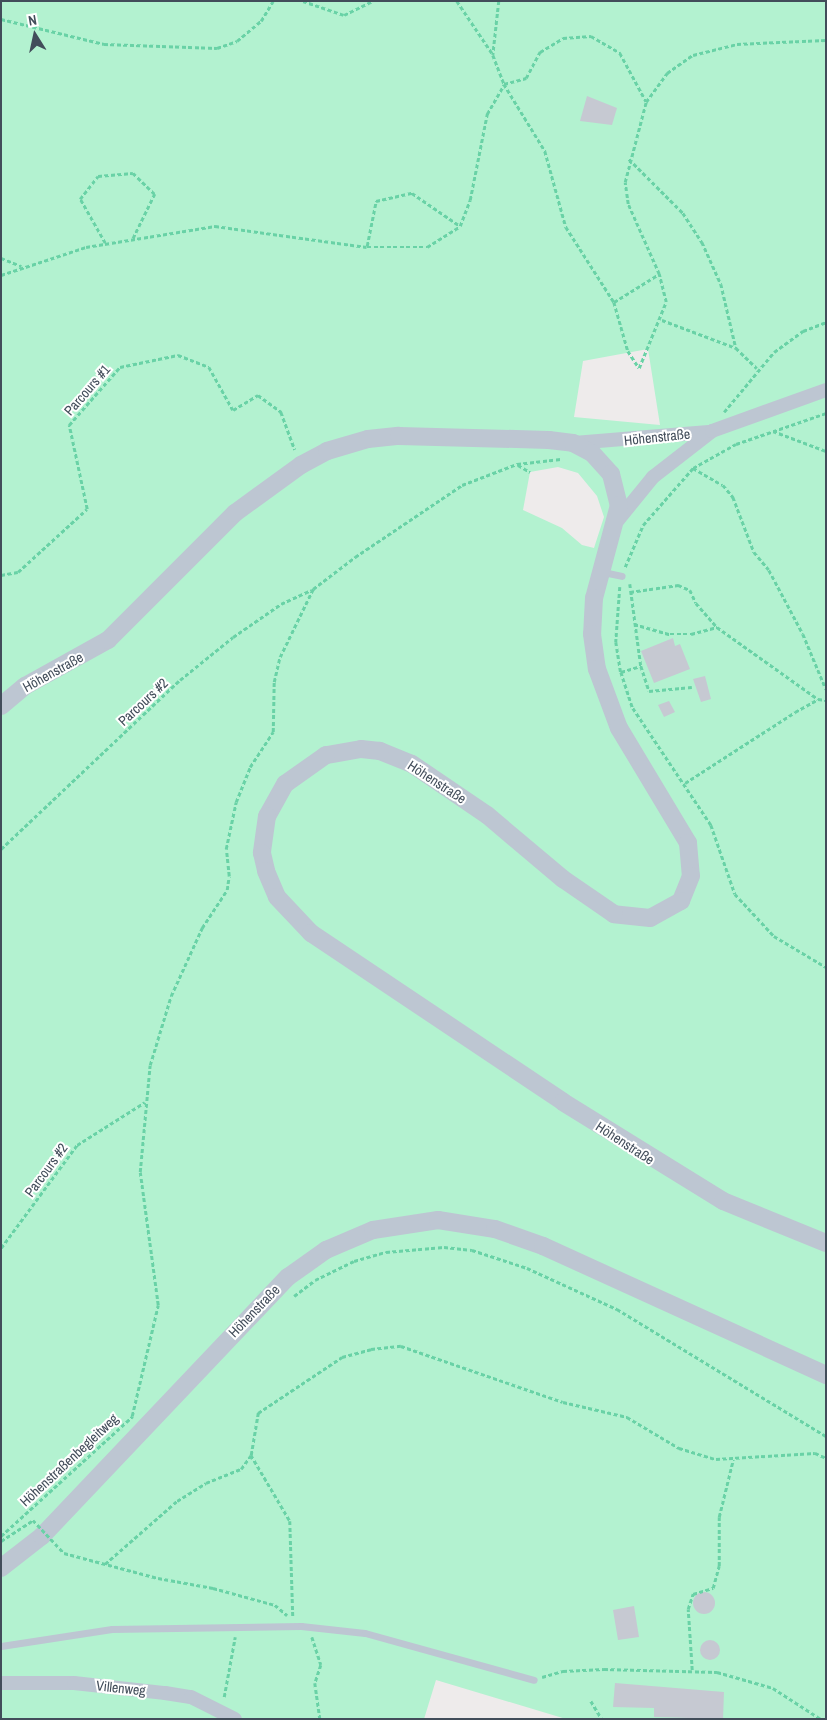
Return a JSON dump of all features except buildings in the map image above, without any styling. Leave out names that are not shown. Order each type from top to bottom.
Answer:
[{"type":"street","name":"Höhenstraße","points":[[1,706],[25,686],[108,640],[204,540],[252,498],[301,465],[349,444],[399,436],[536,439],[572,444],[712,431],[826,390]]},
{"type":"street","name":"Höhenstraße","points":[[712,431],[653,477],[618,520],[599,571],[592,634],[605,698],[682,831],[691,854],[688,890],[676,905],[661,914],[638,919],[604,909],[487,815],[434,778],[396,756],[361,749],[326,754],[285,784],[266,816],[262,853],[266,871],[282,904],[310,933],[563,1102],[723,1201],[826,1243]]},
{"type":"street","name":"Höhenstraße","points":[[572,444],[592,453],[607,467],[615,482],[618,520]]},
{"type":"street","name":"Höhenstraße","points":[[1,1568],[42,1536],[266,1298],[306,1262],[373,1230],[438,1220],[495,1229],[543,1246],[826,1375]]},
{"type":"street","name":"Villenweg","points":[[1,1683],[74,1683],[165,1693],[190,1697],[217,1708],[235,1719]]},
{"type":"lane","points":[[599,571],[622,576]]},
{"type":"lane","points":[[1,1646],[112,1629],[236,1625],[301,1626],[365,1633],[534,1680]]},
{"type":"path","points":[[1,19],[104,44],[217,48],[237,41],[262,21],[273,1]]},
{"type":"path","points":[[303,1],[344,15],[373,1]]},
{"type":"path","points":[[457,1],[493,55],[504,84],[545,151],[566,227],[614,302],[628,351],[639,368],[646,344],[662,320],[666,302],[659,274],[628,204],[629,159],[646,102],[666,73],[693,55],[737,44],[826,40]]},
{"type":"path","points":[[493,55],[499,1]]},
{"type":"path","points":[[1,275],[22,266],[106,244],[215,226],[367,247],[427,247],[460,226],[470,200],[487,114],[504,84],[526,78],[540,52],[563,38],[591,36],[620,52],[646,102]]},
{"type":"path","points":[[629,159],[683,213],[702,242],[721,284],[736,348]]},
{"type":"path","points":[[106,244],[80,199],[98,176],[133,174],[155,194],[133,239]]},
{"type":"path","points":[[367,247],[376,200],[412,193],[460,226]]},
{"type":"path","points":[[1,258],[22,266]]},
{"type":"path","points":[[614,302],[659,274]]},
{"type":"path","points":[[662,320],[736,348],[757,368]]},
{"type":"path","points":[[712,431],[757,368],[803,331],[826,322]]},
{"type":"path","name":"Parcours #1","points":[[1,575],[18,572],[87,508],[69,425],[120,367],[178,355],[209,367],[233,410],[258,395],[281,412],[301,465]]},
{"type":"path","points":[[826,413],[736,444],[693,468],[643,525],[622,576],[616,622],[621,672],[633,708],[685,783],[711,825],[735,894],[774,936],[826,967]]},
{"type":"path","points":[[773,431],[826,451]]},
{"type":"path","name":"Parcours #2","points":[[1,849],[180,680],[233,637],[281,604],[313,589],[462,485],[517,464],[576,457],[572,444]]},
{"type":"path","points":[[517,464],[530,472]]},
{"type":"path","points":[[693,468],[723,485],[733,497],[754,552],[769,570],[803,634],[826,690]]},
{"type":"path","points":[[622,576],[629,578],[633,624],[641,666],[650,691],[692,687]]},
{"type":"path","points":[[630,592],[678,585],[690,590],[696,603],[717,627],[818,699],[826,700]]},
{"type":"path","points":[[132,1416],[158,1305],[140,1172],[145,1102],[150,1065],[171,996],[202,928],[226,890],[229,876],[226,850],[236,802],[250,768],[272,732],[275,670],[313,589]]},
{"type":"path","points":[[633,624],[670,634],[691,634],[717,627]]},
{"type":"path","points":[[621,672],[641,666]]},
{"type":"path","points":[[685,783],[717,759],[818,699]]},
{"type":"path","name":"Parcours #2","points":[[1,1248],[77,1145],[145,1102]]},
{"type":"path","points":[[287,1301],[315,1280],[354,1261],[386,1252],[444,1247],[472,1250],[527,1268],[617,1309],[826,1436]]},
{"type":"path","points":[[105,1564],[177,1501],[206,1483],[242,1469],[251,1454],[258,1413],[342,1357],[401,1346],[563,1402],[627,1418],[680,1448],[716,1459],[733,1460],[815,1453],[826,1458]]},
{"type":"path","name":"Höhenstraßenbegleitweg","points":[[1,1536],[132,1416],[157,1416]]},
{"type":"path","points":[[1,1542],[12,1537],[33,1520],[64,1553],[275,1605],[294,1620],[290,1520],[251,1454]]},
{"type":"path","points":[[692,1670],[688,1609],[693,1594],[713,1588],[719,1566],[718,1517],[733,1460]]},
{"type":"path","points":[[217,1708],[223,1701],[236,1625]]},
{"type":"path","points":[[301,1626],[311,1635],[321,1665],[315,1683],[320,1719]]},
{"type":"path","points":[[534,1680],[563,1671],[692,1670],[717,1672],[773,1688],[821,1719]]},
{"type":"path","points":[[591,1702],[602,1719]]},
{"type":"green space","points":[[1,1],[826,1],[826,1719],[566,1719],[436,1680],[424,1719],[1,1719]],"holes":[[[648,349],[660,425],[574,417],[583,361]],[[558,467],[578,473],[597,496],[604,517],[594,548],[582,545],[562,528],[523,510],[530,472]]]}]
